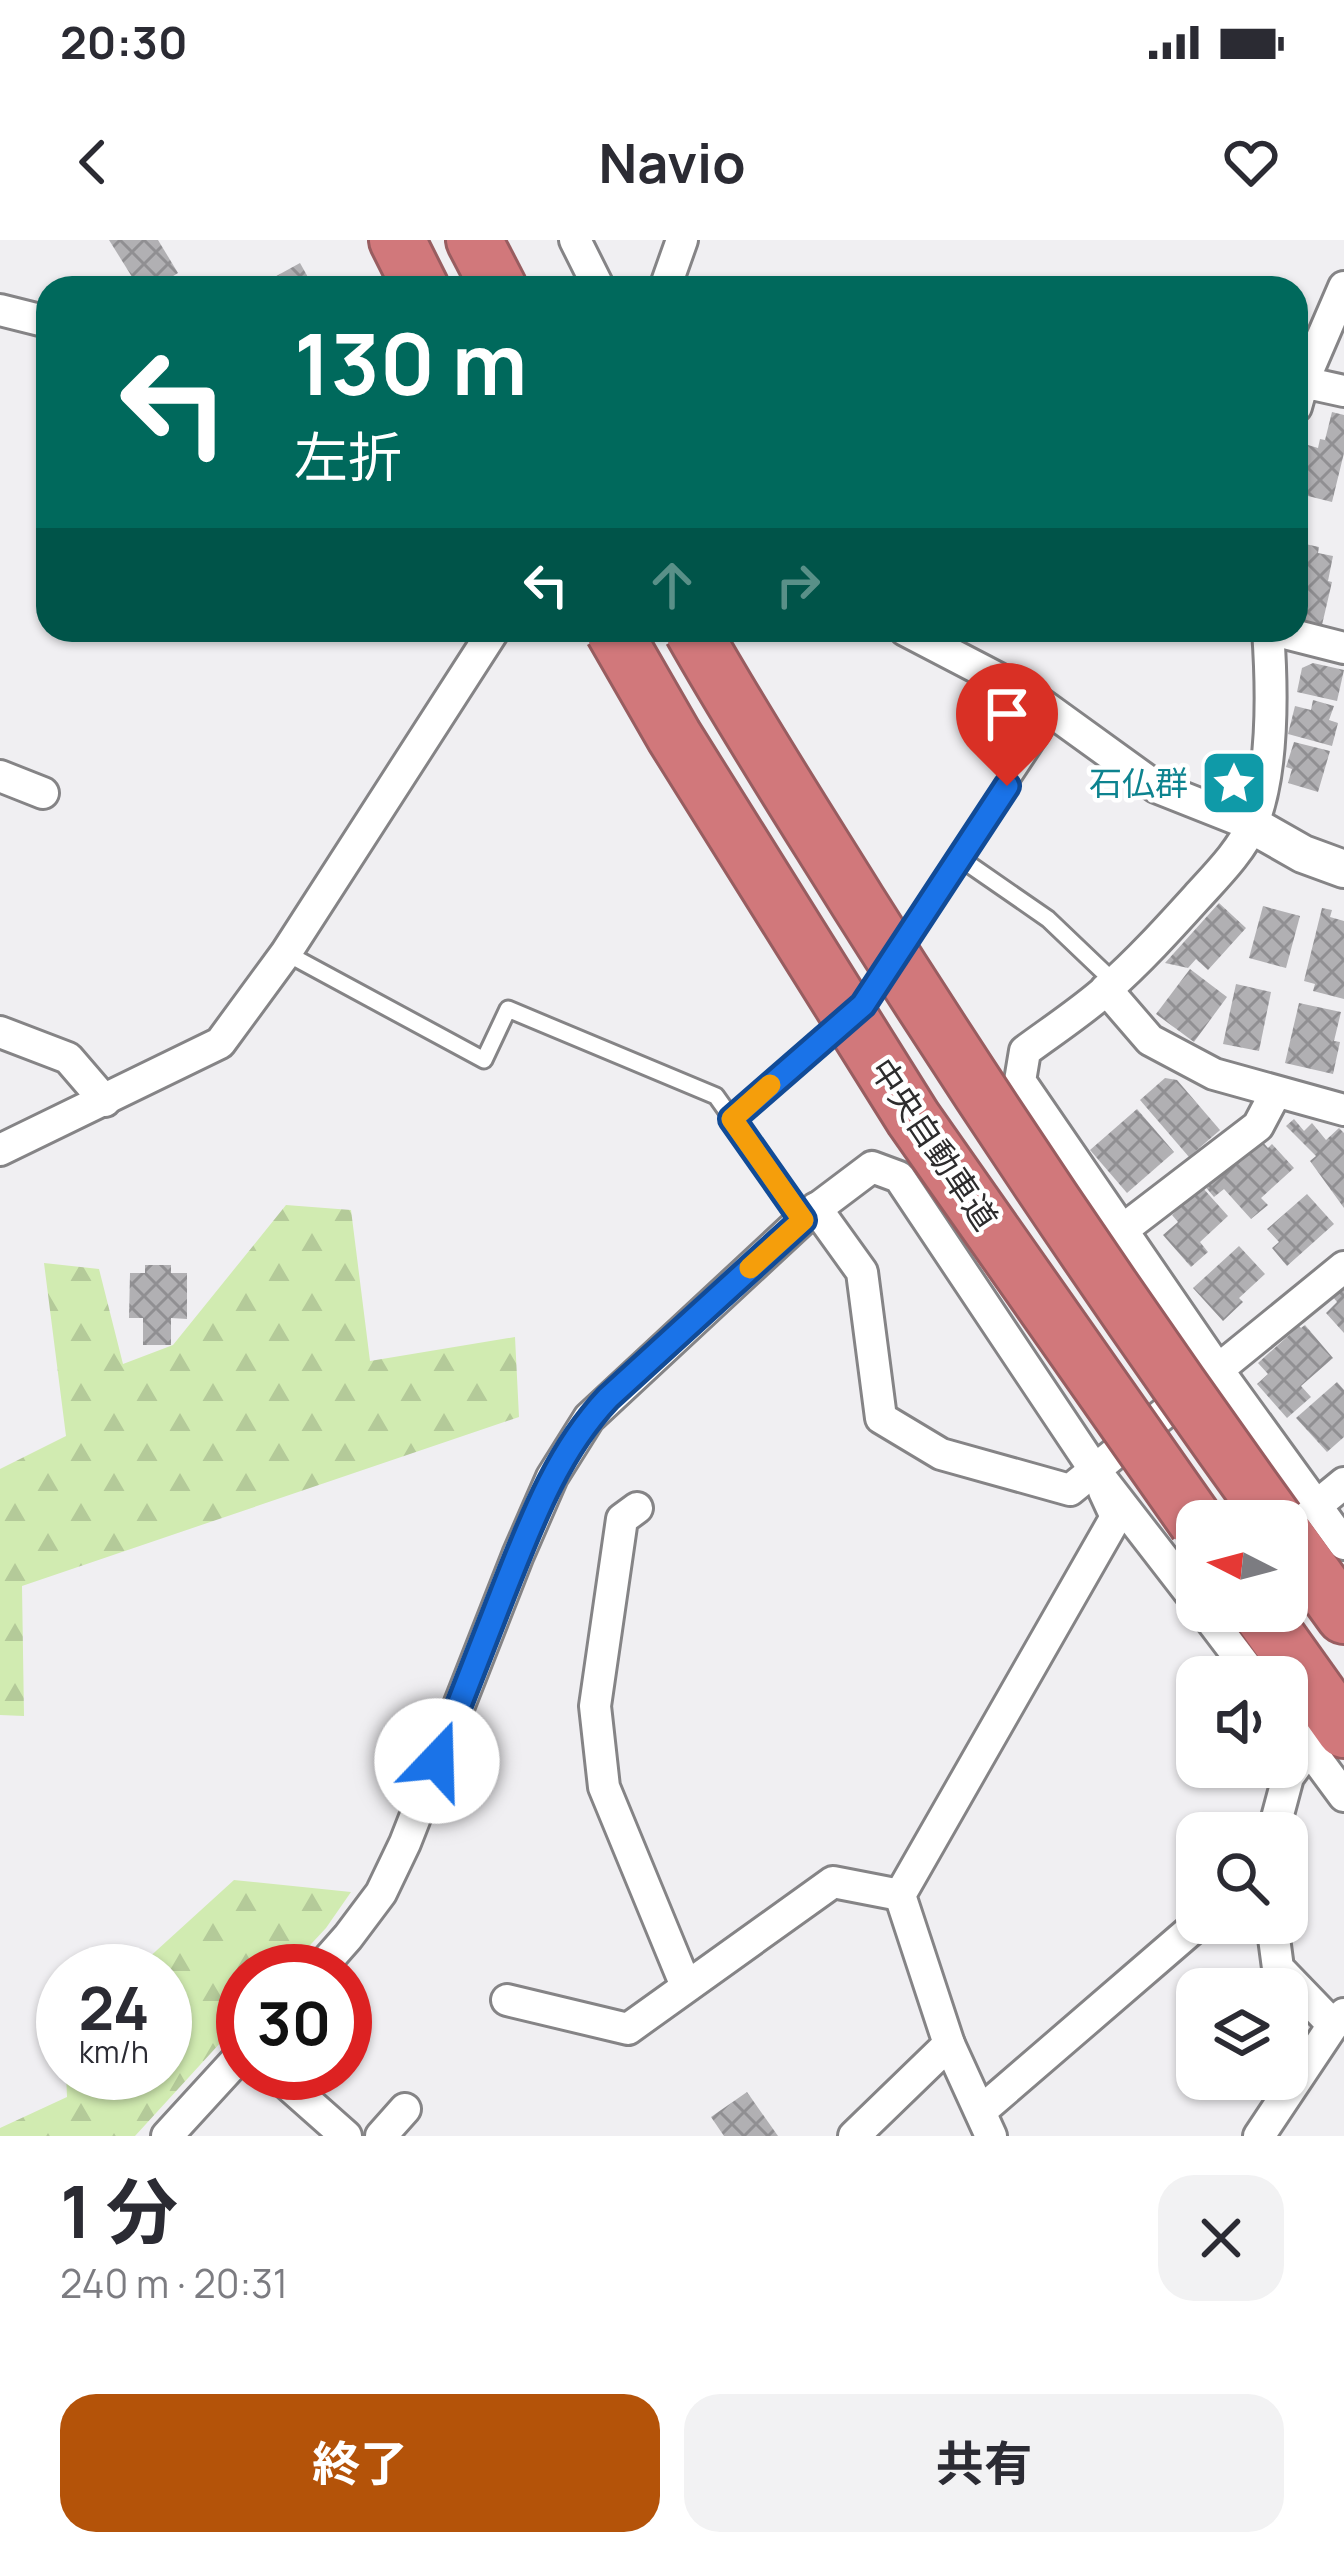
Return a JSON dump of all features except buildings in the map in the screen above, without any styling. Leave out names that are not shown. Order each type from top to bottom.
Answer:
[{"type":"highway","points":[[397,240],[415,276]]},
{"type":"highway","points":[[473,240],[492,276]]},
{"type":"highway","name":"中央自動車道","points":[[620,642],[913,1118],[1181,1500]]},
{"type":"highway","name":"中央自動車道","points":[[699,642],[972,1082],[1198,1413],[1275,1500]]},
{"type":"highway","name":"中央自動車道","points":[[1308,1549],[1344,1616]]},
{"type":"highway","points":[[1270,1632],[1326,1739]]},
{"type":"street","points":[[575,240],[593,276]]},
{"type":"street","points":[[669,276],[682,240]]},
{"type":"street","points":[[1308,375],[1344,287]]},
{"type":"street","points":[[0,310],[36,319]]},
{"type":"street","points":[[1308,394],[1344,392]]},
{"type":"street","points":[[1308,639],[1344,647]]},
{"type":"street","points":[[0,1150],[220,1043],[286,953],[486,642]]},
{"type":"street","points":[[928,642],[1026,693],[1156,787],[1344,869]]},
{"type":"street","points":[[1271,642],[1270,723],[1252,825],[1223,869],[1160,938],[1110,986],[1025,1051],[1021,1082],[1218,1370],[1283,1500]]},
{"type":"street","points":[[0,776],[43,793]]},
{"type":"street","points":[[1110,986],[1150,1040],[1214,1075],[1344,1110]]},
{"type":"street","points":[[0,1032],[68,1058],[105,1101]]},
{"type":"street","points":[[899,1177],[1021,1082]]},
{"type":"street","points":[[1121,1231],[1258,1126],[1276,1092]]},
{"type":"street","points":[[342,1944],[381,1892],[405,1843],[518,1555],[571,1444],[608,1398],[810,1214],[872,1167],[899,1177],[1094,1469],[1176,1576]]},
{"type":"street","points":[[810,1214],[862,1272],[881,1418],[941,1454],[1070,1490],[1344,1267]]},
{"type":"street","points":[[1094,1469],[1116,1517],[900,1895],[949,2044],[986,2123],[1177,1944]]},
{"type":"street","points":[[1308,1510],[1344,1483]]},
{"type":"street","points":[[637,1508],[622,1519],[595,1706],[604,1786],[686,1986]]},
{"type":"street","points":[[1308,1528],[1344,1544]]},
{"type":"street","points":[[1220,1632],[1238,1656]]},
{"type":"street","points":[[1279,1812],[1288,1778],[1326,1739],[1344,1796]]},
{"type":"street","points":[[507,2000],[628,2029],[833,1882],[900,1895]]},
{"type":"street","points":[[1259,2136],[1339,2019],[1278,1968],[1275,1944]]},
{"type":"street","points":[[854,2136],[949,2044]]},
{"type":"street","points":[[167,2136],[216,2082]]},
{"type":"street","points":[[305,2100],[346,2136]]},
{"type":"street","points":[[381,2136],[405,2109]]},
{"type":"lane","points":[[732,1119],[863,1005],[1055,714]]},
{"type":"lane","points":[[960,858],[1048,919],[1110,986]]},
{"type":"lane","points":[[286,953],[484,1060],[508,1009],[716,1096],[810,1214]]},
{"type":"green space","points":[[286,1205],[351,1210],[370,1361],[515,1337],[519,1417],[22,1586],[24,1716],[0,1715],[0,1469],[66,1436],[44,1263],[99,1269],[123,1364],[173,1345]]},
{"type":"green space","points":[[234,1880],[351,1892],[311,1944],[216,1944],[216,2048],[192,2074],[192,1944],[164,1944]]},
{"type":"green space","points":[[61,2100],[168,2100],[135,2136],[0,2136],[0,2128]]},
{"type":"slow traffic","points":[[750,1268],[803,1220],[732,1119],[770,1085]]},
{"type":"place","name":"石仏群","points":[[1234,783]]},
{"type":"route","points":[[437,1761],[518,1555],[571,1444],[608,1398],[803,1220],[732,1119],[863,1005],[1007,786]]}]
